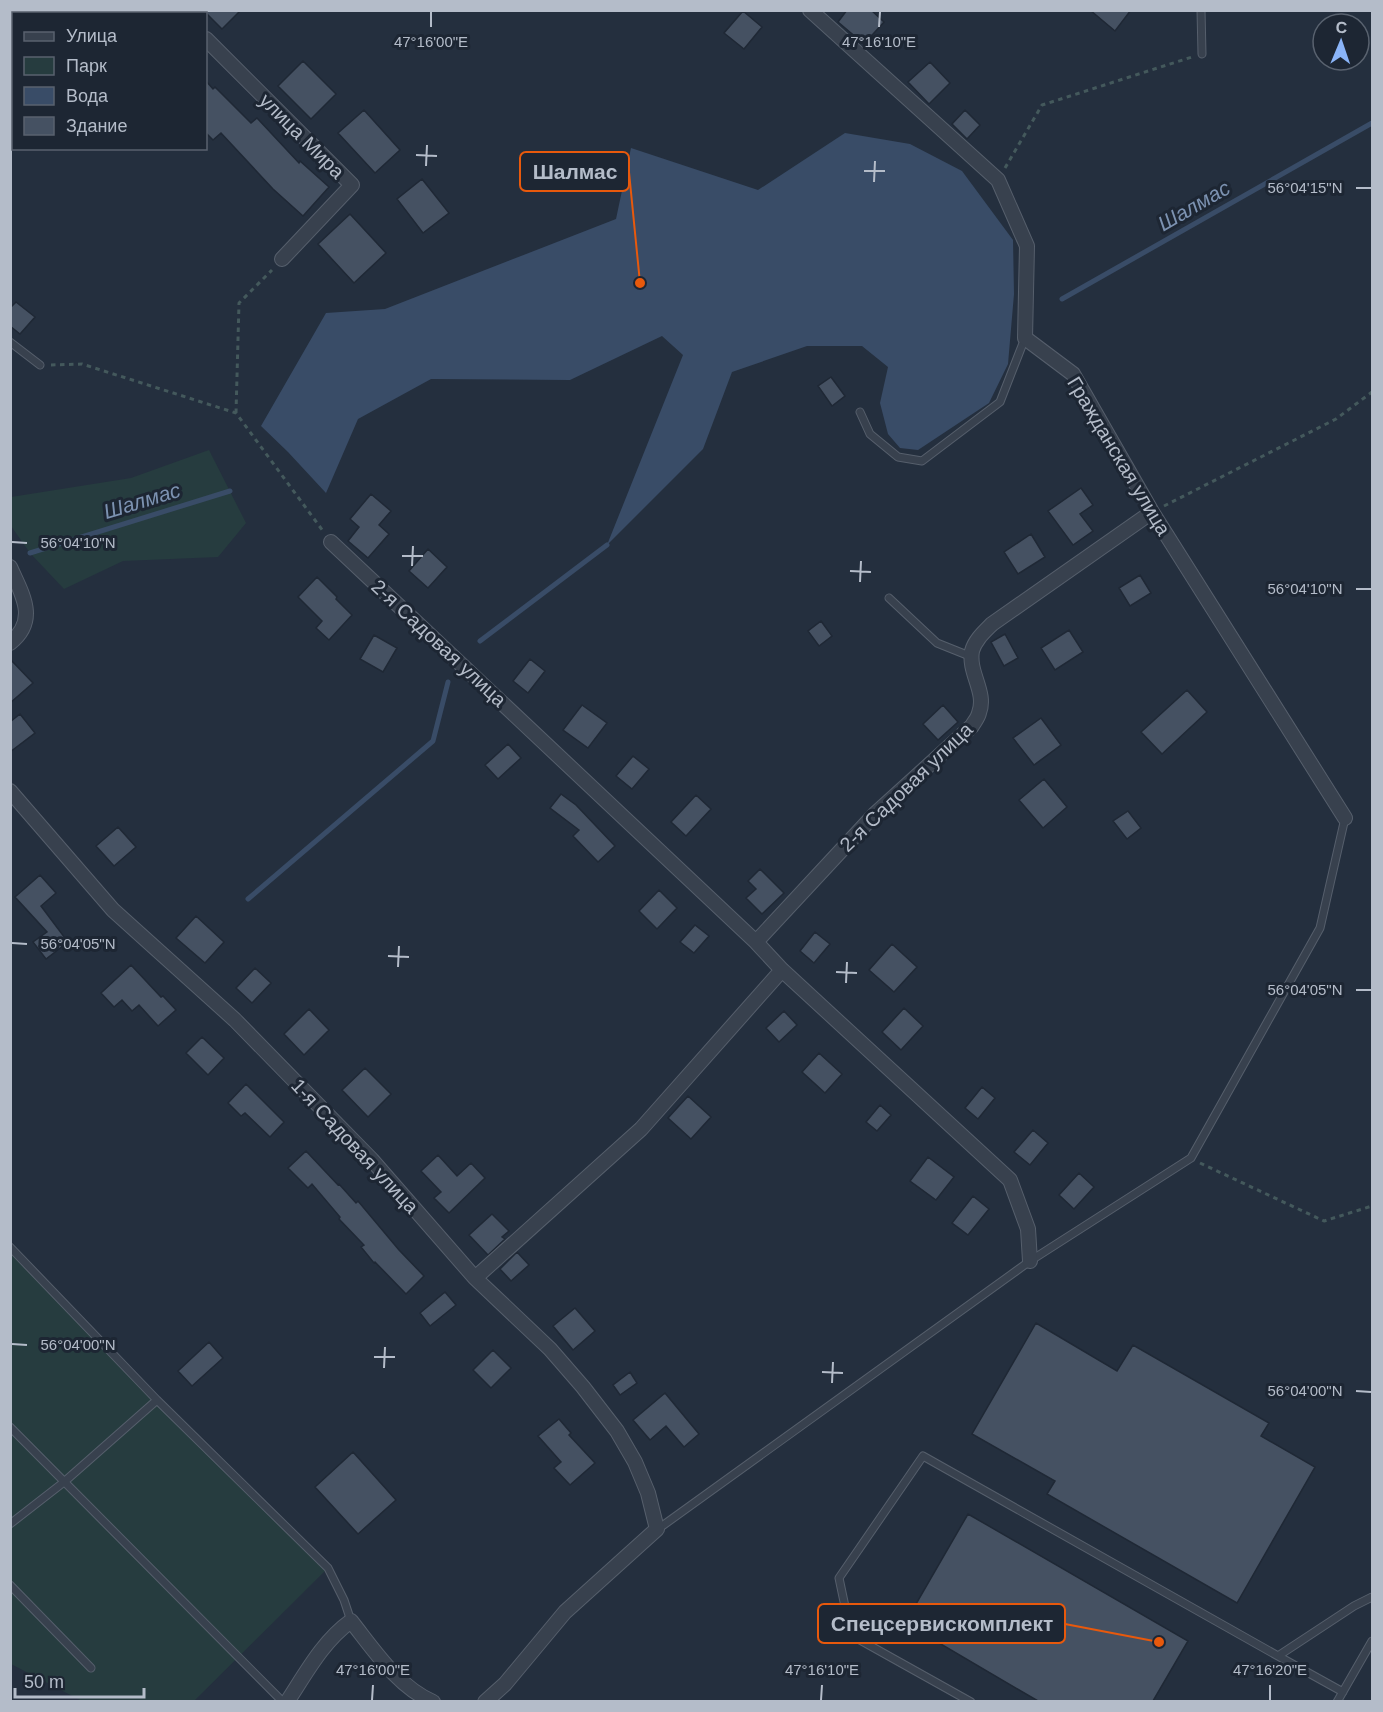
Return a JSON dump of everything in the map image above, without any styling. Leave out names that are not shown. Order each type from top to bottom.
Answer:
[{"type":"street","points":[[810,10],[998,180],[1027,246],[1025,338]]},
{"type":"street","name":"улица Мира","points":[[207,40],[352,185],[282,259]]},
{"type":"street","name":"Гражданская улица","points":[[1025,338],[1073,374],[1152,512],[1345,818]]},
{"type":"street","points":[[972,657],[972,651],[978,639],[992,624],[1152,512]]},
{"type":"street","name":"2-я Садовая улица","points":[[331,542],[756,942],[782,970],[1010,1180],[1028,1229],[1030,1261]]},
{"type":"street","points":[[10,567],[24,599],[27,614],[25,626],[17,638],[10,642]]},
{"type":"street","name":"2-я Садовая улица","points":[[756,942],[874,814],[972,726],[980,713],[981,700],[972,667],[972,657]]},
{"type":"street","name":"1-я Садовая улица","points":[[10,791],[113,910],[235,1020],[372,1161],[475,1278],[550,1349],[617,1431],[635,1462],[648,1493],[657,1529]]},
{"type":"street","points":[[475,1278],[641,1129],[782,970]]},
{"type":"street","points":[[485,1701],[505,1684],[566,1612],[657,1529]]},
{"type":"street","points":[[285,1701],[325,1645],[351,1621],[398,1677],[424,1698],[433,1701]]},
{"type":"lane","points":[[1201,10],[1202,54]]},
{"type":"lane","points":[[860,412],[870,434],[898,457],[922,461],[1000,402],[1025,338]]},
{"type":"lane","points":[[10,342],[40,365]]},
{"type":"lane","points":[[890,598],[937,644],[972,657]]},
{"type":"lane","points":[[657,1529],[1030,1261],[1191,1158],[1320,928],[1345,818]]},
{"type":"lane","points":[[10,1247],[157,1400],[328,1568],[344,1600],[351,1621]]},
{"type":"lane","points":[[10,1524],[64,1482],[157,1400]]},
{"type":"lane","points":[[10,1427],[285,1701]]},
{"type":"lane","points":[[971,1701],[851,1635],[839,1578],[923,1456],[1343,1692]]},
{"type":"lane","points":[[10,1585],[91,1668]]},
{"type":"lane","points":[[1278,1656],[1353,1606],[1372,1598]]},
{"type":"lane","points":[[1337,1701],[1372,1641]]},
{"type":"path","points":[[998,180],[1042,105],[1202,54]]},
{"type":"path","points":[[236,413],[238,303],[282,259]]},
{"type":"path","points":[[40,365],[82,364],[236,413],[331,542]]},
{"type":"path","points":[[1152,512],[1336,420],[1372,392]]},
{"type":"path","points":[[1191,1158],[1324,1221],[1372,1206]]},
{"type":"green space","points":[[209,450],[246,523],[218,557],[123,561],[64,589],[30,553],[11,526],[11,497],[131,478]]},
{"type":"green space","points":[[10,1247],[328,1568],[194,1701],[82,1701],[11,1664]]},
{"type":"water","points":[[845,133],[910,144],[962,171],[1013,240],[1014,294],[1008,364],[989,403],[918,450],[900,448],[888,434],[880,403],[888,367],[862,346],[807,346],[732,372],[703,449],[607,545],[683,355],[662,336],[570,380],[431,379],[358,419],[326,493],[261,426],[326,313],[385,309],[616,219],[631,148],[758,190]]},
{"type":"building","points":[[203,10],[241,10],[222,29]]},
{"type":"building","points":[[847,10],[871,10],[884,22],[864,44],[838,22]]},
{"type":"building","points":[[1090,10],[1131,10],[1115,31]]},
{"type":"building","points":[[743,11],[762,27],[744,49],[724,33]]},
{"type":"building","points":[[303,61],[336,94],[311,119],[278,86]]},
{"type":"building","points":[[930,62],[950,83],[929,104],[908,82]]},
{"type":"building","points":[[207,82],[213,89],[215,87],[251,123],[257,118],[299,163],[300,161],[329,187],[303,216],[273,189],[221,133],[213,140],[207,134]]},
{"type":"building","points":[[364,110],[400,150],[375,173],[338,133]]},
{"type":"building","points":[[965,110],[980,125],[967,139],[952,124]]},
{"type":"building","points":[[422,179],[449,213],[423,233],[397,199]]},
{"type":"building","points":[[350,214],[386,253],[354,283],[318,244]]},
{"type":"building","points":[[16,302],[35,317],[20,334],[10,326],[10,308]]},
{"type":"building","points":[[831,377],[845,396],[832,406],[818,386]]},
{"type":"building","points":[[1081,488],[1093,505],[1080,514],[1093,531],[1073,545],[1048,511]]},
{"type":"building","points":[[371,494],[391,511],[379,525],[389,534],[368,558],[348,541],[359,527],[350,519]]},
{"type":"building","points":[[1031,534],[1045,557],[1018,574],[1004,552]]},
{"type":"building","points":[[428,549],[447,567],[428,588],[409,571]]},
{"type":"building","points":[[1140,575],[1151,593],[1130,606],[1119,588]]},
{"type":"building","points":[[317,577],[352,615],[329,640],[316,628],[322,621],[298,597]]},
{"type":"building","points":[[821,621],[832,636],[819,646],[808,631]]},
{"type":"building","points":[[1069,630],[1083,652],[1055,670],[1041,648]]},
{"type":"building","points":[[1005,634],[1018,658],[1004,666],[991,642]]},
{"type":"building","points":[[374,635],[397,648],[383,672],[360,659]]},
{"type":"building","points":[[10,659],[33,683],[10,703]]},
{"type":"building","points":[[530,659],[545,671],[528,693],[513,681]]},
{"type":"building","points":[[1187,690],[1207,712],[1162,754],[1141,732]]},
{"type":"building","points":[[582,705],[607,723],[588,748],[563,730]]},
{"type":"building","points":[[943,705],[958,722],[938,740],[923,724]]},
{"type":"building","points":[[20,714],[35,733],[10,752],[10,722]]},
{"type":"building","points":[[1041,718],[1061,745],[1034,765],[1013,738]]},
{"type":"building","points":[[508,744],[521,758],[498,779],[485,765]]},
{"type":"building","points":[[633,756],[649,769],[632,789],[616,776]]},
{"type":"building","points":[[1044,779],[1067,807],[1043,828],[1019,800]]},
{"type":"building","points":[[561,794],[576,805],[615,846],[598,862],[573,836],[579,830],[550,808]]},
{"type":"building","points":[[696,795],[711,809],[686,836],[671,822]]},
{"type":"building","points":[[1128,811],[1141,828],[1127,839],[1113,821]]},
{"type":"building","points":[[118,827],[136,847],[114,866],[96,846]]},
{"type":"building","points":[[760,869],[784,893],[762,914],[746,898],[756,889],[748,881]]},
{"type":"building","points":[[40,875],[56,893],[41,906],[68,942],[46,959],[33,942],[47,932],[15,897]]},
{"type":"building","points":[[659,890],[677,908],[657,929],[639,911]]},
{"type":"building","points":[[196,916],[224,942],[205,963],[176,938]]},
{"type":"building","points":[[695,925],[709,936],[694,953],[680,942]]},
{"type":"building","points":[[815,932],[830,944],[814,963],[800,951]]},
{"type":"building","points":[[892,944],[917,967],[894,992],[869,970]]},
{"type":"building","points":[[131,965],[176,1010],[158,1026],[139,1005],[132,1011],[122,1000],[114,1007],[101,993]]},
{"type":"building","points":[[255,968],[271,983],[252,1003],[236,988]]},
{"type":"building","points":[[904,1008],[923,1026],[901,1050],[882,1032]]},
{"type":"building","points":[[309,1009],[329,1030],[304,1055],[284,1034]]},
{"type":"building","points":[[784,1011],[797,1025],[779,1042],[766,1028]]},
{"type":"building","points":[[202,1037],[224,1058],[208,1075],[186,1053]]},
{"type":"building","points":[[819,1053],[842,1074],[825,1093],[802,1072]]},
{"type":"building","points":[[365,1068],[391,1094],[368,1117],[342,1090]]},
{"type":"building","points":[[246,1084],[284,1122],[270,1137],[245,1113],[241,1116],[228,1103]]},
{"type":"building","points":[[982,1087],[995,1098],[978,1119],[965,1108]]},
{"type":"building","points":[[688,1096],[711,1117],[691,1139],[668,1118]]},
{"type":"building","points":[[880,1105],[891,1115],[877,1131],[866,1122]]},
{"type":"building","points":[[1033,1130],[1048,1143],[1030,1165],[1014,1152]]},
{"type":"building","points":[[306,1151],[356,1203],[358,1201],[424,1276],[406,1294],[374,1263],[361,1247],[364,1245],[339,1219],[340,1217],[312,1184],[308,1188],[288,1168]]},
{"type":"building","points":[[438,1155],[457,1176],[471,1163],[485,1178],[449,1213],[434,1198],[441,1192],[421,1171]]},
{"type":"building","points":[[928,1157],[954,1177],[936,1200],[910,1181]]},
{"type":"building","points":[[1079,1173],[1094,1187],[1074,1209],[1059,1195]]},
{"type":"building","points":[[973,1196],[989,1209],[968,1235],[952,1223]]},
{"type":"building","points":[[492,1214],[509,1231],[502,1237],[505,1239],[488,1255],[469,1235]]},
{"type":"building","points":[[517,1252],[529,1265],[511,1281],[500,1269]]},
{"type":"building","points":[[445,1292],[456,1305],[430,1326],[420,1313]]},
{"type":"building","points":[[575,1308],[595,1331],[573,1350],[553,1326]]},
{"type":"building","points":[[1036,1323],[1117,1371],[1133,1345],[1269,1423],[1261,1436],[1315,1467],[1237,1603],[1047,1494],[1055,1481],[972,1434]]},
{"type":"building","points":[[209,1342],[223,1358],[192,1386],[178,1371]]},
{"type":"building","points":[[493,1350],[511,1368],[491,1388],[473,1370]]},
{"type":"building","points":[[630,1372],[637,1383],[620,1395],[613,1385]]},
{"type":"building","points":[[665,1393],[699,1434],[684,1447],[666,1426],[650,1440],[633,1420]]},
{"type":"building","points":[[559,1419],[571,1433],[569,1435],[595,1463],[570,1485],[554,1468],[561,1462],[538,1436]]},
{"type":"building","points":[[353,1452],[396,1500],[358,1534],[315,1487]]},
{"type":"building","points":[[968,1514],[1188,1641],[1153,1701],[1038,1701],[905,1623]]},
{"type":"waterway","name":"Шалмас","points":[[1062,299],[1372,123]]},
{"type":"waterway","name":"Шалмас","points":[[30,553],[230,491]]},
{"type":"waterway","points":[[480,641],[607,545]]},
{"type":"waterway","points":[[248,899],[433,741],[448,682]]},
{"type":"place","name":"Шалмас","points":[[640,283]]},
{"type":"place","name":"Спецсервискомплект","points":[[1159,1642]]}]
